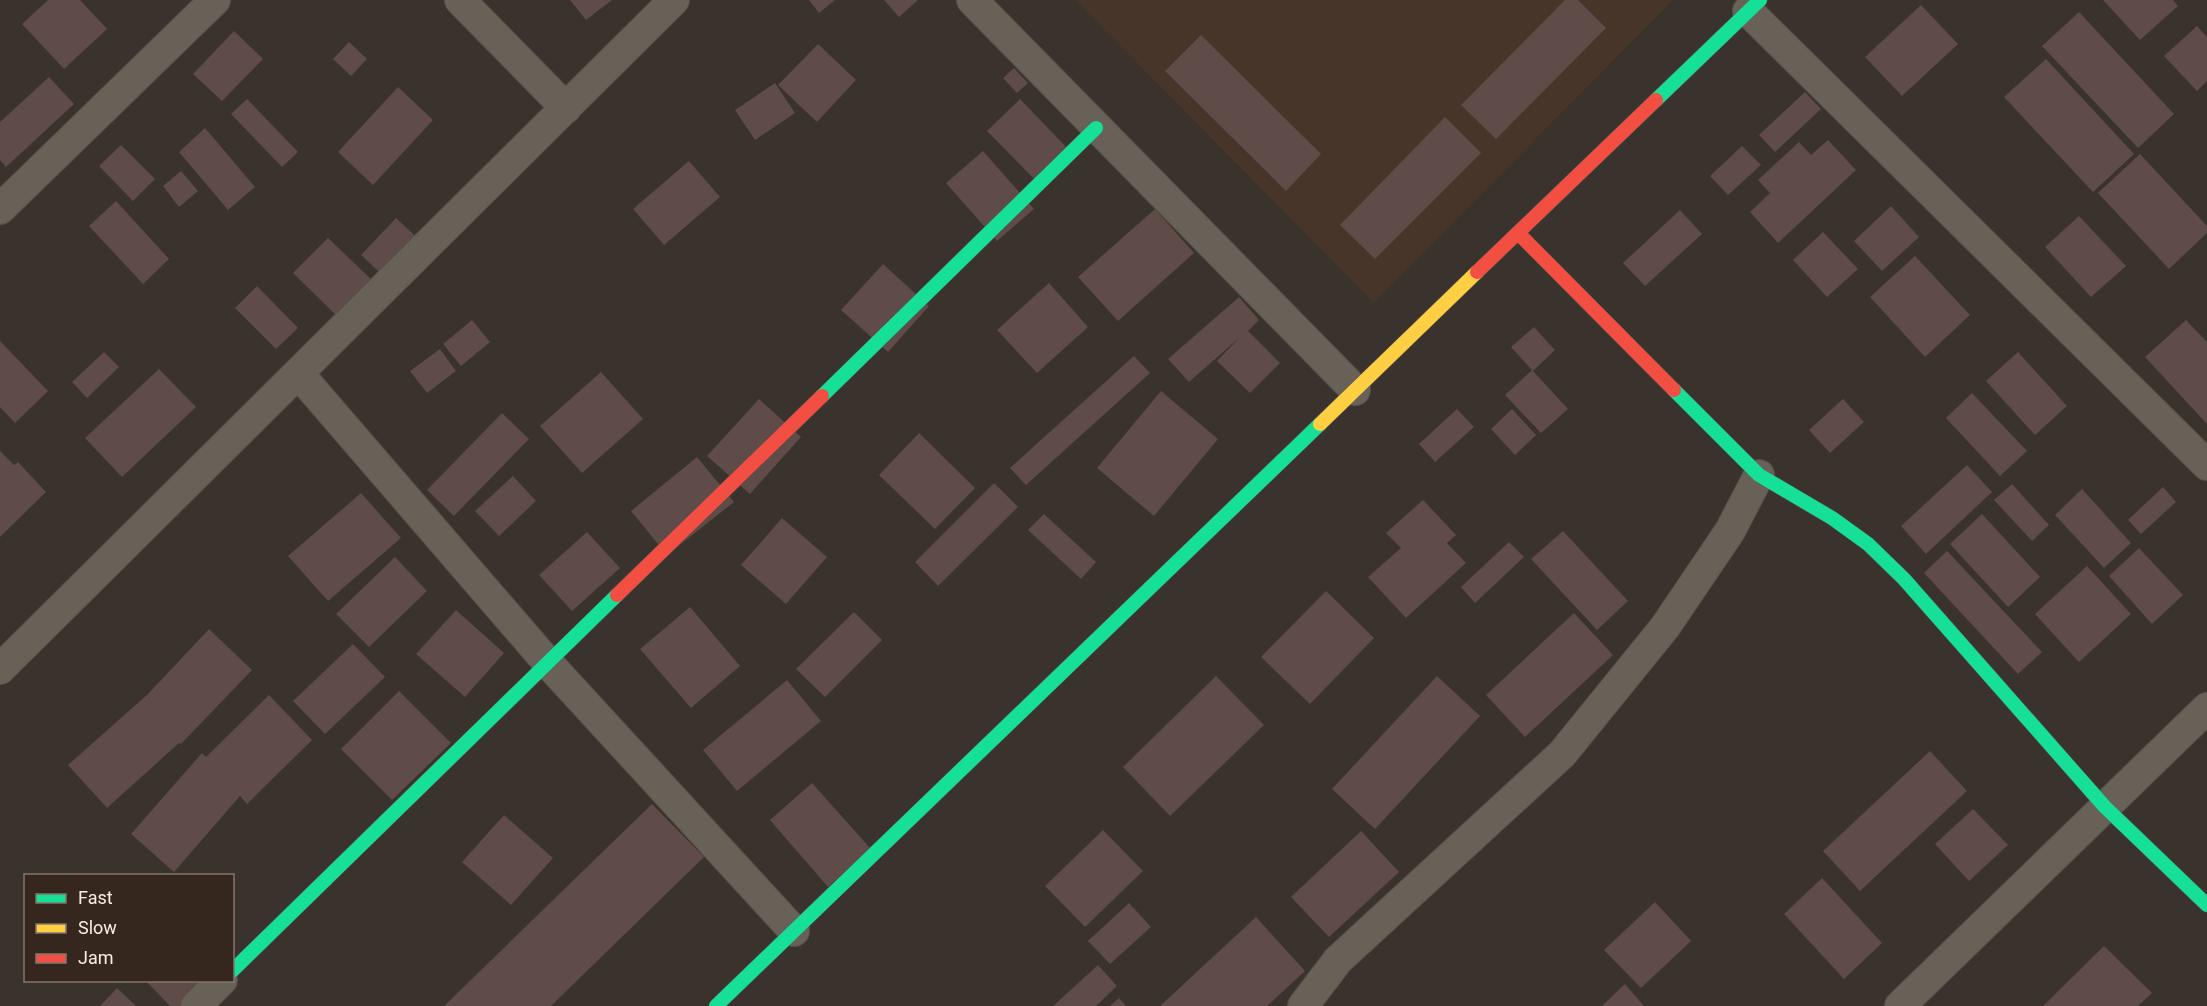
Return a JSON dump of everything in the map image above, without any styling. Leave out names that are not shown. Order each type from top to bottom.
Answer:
[{"type":"street","points":[[0,209],[215,0]]},
{"type":"street","points":[[460,0],[567,108]]},
{"type":"street","points":[[0,669],[674,0]]},
{"type":"street","points":[[972,0],[1354,390]]},
{"type":"street","points":[[716,1006],[1754,6],[2207,465]]},
{"type":"street","points":[[234,969],[1096,128]]},
{"type":"street","points":[[1518,233],[1759,475],[1832,518],[1868,544],[1904,579],[2105,807],[2207,905]]},
{"type":"street","points":[[298,373],[548,663],[794,931]]},
{"type":"street","points":[[1303,1006],[1338,960],[1562,754],[1665,627],[1730,531],[1759,475]]},
{"type":"street","points":[[1900,1006],[2207,708]]},
{"type":"street","points":[[196,1006],[221,982]]},
{"type":"shaded area","points":[[1075,0],[1673,0],[1374,303]]},
{"type":"building","points":[[48,0],[80,0],[107,29],[64,69],[22,24]]},
{"type":"building","points":[[570,0],[612,0],[586,20]]},
{"type":"building","points":[[809,0],[835,0],[819,13]]},
{"type":"building","points":[[884,0],[918,0],[899,17]]},
{"type":"building","points":[[1565,0],[1578,0],[1606,28],[1496,139],[1461,105]]},
{"type":"building","points":[[2103,0],[2173,0],[2178,6],[2140,40]]},
{"type":"building","points":[[1921,5],[1958,44],[1902,96],[1865,57]]},
{"type":"building","points":[[2079,12],[2174,114],[2138,148],[2042,46]]},
{"type":"building","points":[[2197,26],[2207,37],[2207,81],[2197,91],[2164,56]]},
{"type":"building","points":[[234,31],[263,59],[222,101],[193,74]]},
{"type":"building","points":[[1201,35],[1321,154],[1286,191],[1165,71]]},
{"type":"building","points":[[349,42],[367,59],[351,76],[333,59]]},
{"type":"building","points":[[818,44],[856,80],[817,122],[778,85]]},
{"type":"building","points":[[2046,59],[2134,154],[2093,192],[2004,97]]},
{"type":"building","points":[[1014,68],[1028,83],[1017,93],[1003,78]]},
{"type":"building","points":[[49,77],[74,104],[6,167],[0,160],[0,122]]},
{"type":"building","points":[[775,83],[795,113],[755,140],[735,110]]},
{"type":"building","points":[[398,87],[433,120],[373,185],[338,152]]},
{"type":"building","points":[[1805,92],[1821,109],[1775,152],[1759,135]]},
{"type":"building","points":[[247,99],[298,152],[282,167],[231,114]]},
{"type":"building","points":[[1020,99],[1073,154],[1041,186],[987,131]]},
{"type":"building","points":[[1445,117],[1481,153],[1375,259],[1340,225]]},
{"type":"building","points":[[205,128],[255,187],[228,210],[179,152]]},
{"type":"building","points":[[1828,140],[1856,170],[1778,243],[1750,212],[1770,193],[1758,180],[1799,142],[1811,155]]},
{"type":"building","points":[[121,145],[155,179],[133,201],[99,166]]},
{"type":"building","points":[[1742,146],[1761,165],[1728,195],[1710,176]]},
{"type":"building","points":[[983,151],[1034,209],[997,241],[946,183]]},
{"type":"building","points":[[2140,154],[2207,226],[2207,233],[2169,269],[2098,193]]},
{"type":"building","points":[[689,161],[720,197],[664,245],[633,209]]},
{"type":"building","points":[[181,171],[198,191],[179,207],[163,186]]},
{"type":"building","points":[[116,201],[169,259],[143,284],[89,226]]},
{"type":"building","points":[[1891,206],[1919,237],[1882,271],[1854,241]]},
{"type":"building","points":[[1155,209],[1194,253],[1118,321],[1078,277]]},
{"type":"building","points":[[1680,210],[1702,234],[1645,286],[1623,263]]},
{"type":"building","points":[[2079,216],[2126,266],[2091,297],[2045,247]]},
{"type":"building","points":[[396,218],[425,245],[390,282],[361,255]]},
{"type":"building","points":[[1823,232],[1858,269],[1827,297],[1793,260]]},
{"type":"building","points":[[328,238],[373,281],[338,317],[293,273]]},
{"type":"building","points":[[1915,256],[1970,315],[1925,357],[1870,297]]},
{"type":"building","points":[[883,264],[929,306],[888,352],[841,310]]},
{"type":"building","points":[[1049,283],[1088,327],[1037,373],[997,330]]},
{"type":"building","points":[[257,286],[298,328],[276,349],[235,308]]},
{"type":"building","points":[[1239,297],[1259,320],[1248,331],[1280,363],[1250,393],[1217,361],[1239,338],[1189,382],[1168,359]]},
{"type":"building","points":[[472,320],[490,342],[461,366],[443,344]]},
{"type":"building","points":[[2186,320],[2207,342],[2207,424],[2145,357]]},
{"type":"building","points":[[1534,327],[1555,350],[1533,371],[1568,409],[1541,433],[1505,395],[1532,370],[1511,347]]},
{"type":"building","points":[[0,341],[48,391],[15,423],[0,407]]},
{"type":"building","points":[[440,349],[456,371],[427,393],[410,371]]},
{"type":"building","points":[[104,352],[119,367],[87,398],[72,382]]},
{"type":"building","points":[[2018,352],[2067,406],[2035,435],[1986,381]]},
{"type":"building","points":[[1134,356],[1150,373],[1026,485],[1010,468]]},
{"type":"building","points":[[159,369],[196,407],[122,477],[85,438]]},
{"type":"building","points":[[601,372],[643,419],[582,473],[540,426]]},
{"type":"building","points":[[1161,391],[1218,439],[1154,516],[1097,468]]},
{"type":"building","points":[[1972,393],[2027,451],[2000,476],[1946,418]]},
{"type":"building","points":[[759,399],[801,437],[750,494],[707,456]]},
{"type":"building","points":[[1843,399],[1864,422],[1830,453],[1809,430]]},
{"type":"building","points":[[1457,409],[1474,427],[1435,462],[1419,444]]},
{"type":"building","points":[[1512,409],[1536,435],[1515,455],[1491,429]]},
{"type":"building","points":[[502,413],[529,439],[454,516],[427,490]]},
{"type":"building","points":[[919,433],[975,488],[935,529],[879,475]]},
{"type":"building","points":[[0,451],[14,465],[18,462],[46,492],[0,537]]},
{"type":"building","points":[[697,457],[734,502],[667,555],[631,511]]},
{"type":"building","points":[[1967,465],[1992,492],[1926,554],[1901,526]]},
{"type":"building","points":[[513,476],[536,501],[499,536],[475,511]]},
{"type":"building","points":[[994,483],[1018,507],[938,586],[915,562]]},
{"type":"building","points":[[2012,484],[2049,525],[2032,541],[1994,500]]},
{"type":"building","points":[[2163,487],[2176,502],[2141,534],[2128,520]]},
{"type":"building","points":[[2082,489],[2131,543],[2104,568],[2055,515]]},
{"type":"building","points":[[361,493],[401,538],[328,601],[288,556]]},
{"type":"building","points":[[1423,500],[1456,535],[1447,543],[1466,563],[1406,618],[1368,577],[1401,548],[1386,533]]},
{"type":"building","points":[[1044,514],[1096,562],[1081,579],[1028,530]]},
{"type":"building","points":[[1982,514],[2040,577],[2008,607],[1950,544]]},
{"type":"building","points":[[782,518],[827,557],[786,604],[741,565]]},
{"type":"building","points":[[1563,531],[1628,601],[1597,630],[1531,559]]},
{"type":"building","points":[[587,532],[620,568],[572,611],[539,575]]},
{"type":"building","points":[[1509,542],[1524,557],[1475,603],[1461,587]]},
{"type":"building","points":[[2139,548],[2183,595],[2152,624],[2109,576]]},
{"type":"building","points":[[1947,551],[2042,652],[2018,674],[1924,573]]},
{"type":"building","points":[[395,557],[427,591],[369,647],[336,614]]},
{"type":"building","points":[[2087,566],[2131,614],[2079,662],[2035,614]]},
{"type":"building","points":[[1326,591],[1374,638],[1310,704],[1261,657]]},
{"type":"building","points":[[690,607],[740,666],[691,708],[640,649]]},
{"type":"building","points":[[456,610],[504,653],[465,697],[416,654]]},
{"type":"building","points":[[854,612],[882,640],[825,697],[796,669]]},
{"type":"building","points":[[1574,613],[1613,655],[1525,737],[1486,695]]},
{"type":"building","points":[[209,629],[252,670],[181,744],[179,743],[107,808],[68,765],[148,694]]},
{"type":"building","points":[[353,644],[385,677],[325,734],[293,701]]},
{"type":"building","points":[[1216,676],[1264,725],[1170,816],[1123,767]]},
{"type":"building","points":[[1437,676],[1480,716],[1375,829],[1332,789]]},
{"type":"building","points":[[787,680],[821,721],[737,791],[703,750]]},
{"type":"building","points":[[399,691],[451,743],[392,800],[341,749]]},
{"type":"building","points":[[269,695],[312,740],[247,804],[240,796],[174,872],[131,834],[202,753],[206,757]]},
{"type":"building","points":[[1930,751],[1967,791],[1860,891],[1823,851]]},
{"type":"building","points":[[812,783],[871,849],[828,887],[770,820]]},
{"type":"building","points":[[652,804],[704,857],[551,1006],[444,1006]]},
{"type":"building","points":[[1973,809],[2008,845],[1969,881],[1935,844]]},
{"type":"building","points":[[504,815],[553,858],[511,905],[462,862]]},
{"type":"building","points":[[1103,830],[1143,871],[1085,927],[1045,886]]},
{"type":"building","points":[[1361,831],[1399,872],[1329,937],[1291,897]]},
{"type":"building","points":[[1822,878],[1882,943],[1844,979],[1784,914]]},
{"type":"building","points":[[1655,902],[1691,941],[1641,988],[1604,950]]},
{"type":"building","points":[[1129,903],[1151,927],[1110,964],[1088,941]]},
{"type":"building","points":[[1256,917],[1305,971],[1267,1006],[1160,1006]]},
{"type":"building","points":[[2104,946],[2152,993],[2138,1006],[2043,1006]]},
{"type":"building","points":[[1098,965],[1117,986],[1096,1006],[1053,1006]]},
{"type":"building","points":[[147,982],[211,982],[187,1006],[170,1006]]},
{"type":"building","points":[[1625,984],[1644,1006],[1602,1006]]},
{"type":"building","points":[[117,988],[136,1006],[100,1006]]},
{"type":"building","points":[[1119,998],[1126,1006],[1110,1006]]},
{"type":"traffic: fast","points":[[1656,100],[1760,0]]},
{"type":"traffic: fast","points":[[822,396],[1096,128]]},
{"type":"traffic: fast","points":[[1674,390],[1759,475],[1832,518],[1868,544],[1904,579],[2105,807],[2207,905]]},
{"type":"traffic: fast","points":[[716,1006],[1320,424]]},
{"type":"traffic: fast","points":[[234,969],[617,595]]},
{"type":"traffic: slow","points":[[1320,424],[1477,272]]},
{"type":"traffic: jam","points":[[1477,272],[1656,100]]},
{"type":"traffic: jam","points":[[1518,233],[1674,390]]},
{"type":"traffic: jam","points":[[617,595],[822,396]]}]
